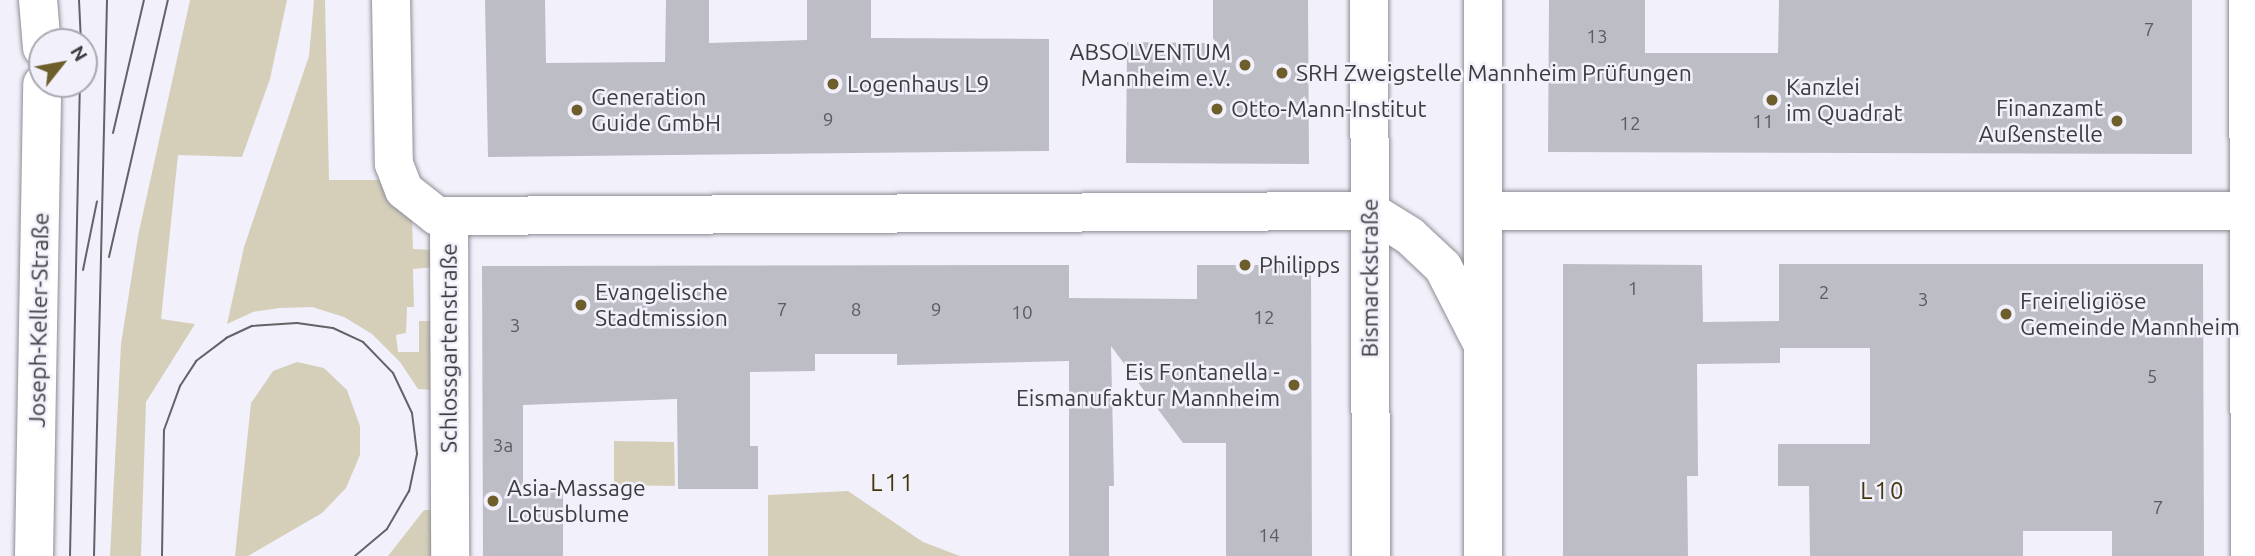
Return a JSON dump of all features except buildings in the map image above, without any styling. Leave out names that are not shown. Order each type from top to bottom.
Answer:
[{"type":"street","points":[[38,0],[40,28]]},
{"type":"street","name":"Schlossgartenstraße","points":[[391,0],[396,171],[415,201],[425,210],[461,218],[450,556]]},
{"type":"street","name":"Bismarckstraße","points":[[1369,0],[1371,556]]},
{"type":"street","points":[[1483,0],[1483,556]]},
{"type":"street","points":[[2248,0],[2250,556]]},
{"type":"street","name":"Joseph-Keller-Straße","points":[[34,556],[42,98]]},
{"type":"street","points":[[461,218],[1370,211],[1410,236],[1443,267],[1483,345]]},
{"type":"street","points":[[1483,211],[2249,211]]},
{"type":"shaded area","points":[[190,0],[287,0],[270,79],[242,157],[178,155],[161,319],[195,324],[146,402],[141,556],[110,556],[121,344],[138,236]]},
{"type":"shaded area","points":[[314,0],[325,0],[329,180],[382,180],[412,218],[413,249],[434,250],[435,267],[413,269],[414,307],[407,307],[406,333],[396,335],[398,352],[419,352],[419,321],[434,321],[435,390],[418,389],[400,362],[372,334],[344,317],[312,307],[280,308],[253,312],[227,324],[244,247],[309,56]]},
{"type":"shaded area","points":[[297,362],[324,368],[347,390],[360,426],[360,455],[346,488],[322,513],[248,556],[235,556],[251,403],[273,371]]},
{"type":"shaded area","points":[[614,441],[674,442],[675,486],[614,485]]},
{"type":"shaded area","points":[[848,491],[923,542],[960,556],[768,556],[768,495]]},
{"type":"shaded area","points":[[424,510],[435,510],[436,556],[388,556]]},
{"type":"tram line","points":[[79,0],[80,28]]},
{"type":"tram line","points":[[94,556],[107,0]]},
{"type":"tram line","points":[[113,133],[144,0]]},
{"type":"tram line","points":[[109,257],[168,0]]},
{"type":"tram line","points":[[70,556],[80,98]]},
{"type":"tram line","points":[[83,270],[97,201]]},
{"type":"tram line","points":[[162,556],[164,430],[180,386],[196,361],[226,338],[252,326],[297,323],[333,328],[363,342],[393,373],[412,413],[417,454],[409,491],[387,529],[355,556]]},
{"type":"place","name":"ABSOLVENTUM Mannheim e.V.","points":[[1245,65]]},
{"type":"place","name":"SRH Zweigstelle Mannheim Prüfungen","points":[[1282,73]]},
{"type":"place","name":"Logenhaus L9","points":[[833,84]]},
{"type":"place","name":"Kanzlei im Quadrat","points":[[1772,100]]},
{"type":"place","name":"Otto-Mann-Institut","points":[[1217,109]]},
{"type":"place","name":"Generation Guide GmbH","points":[[577,110]]},
{"type":"place","name":"Finanzamt Außenstelle","points":[[2117,121]]},
{"type":"place","name":"Philipps","points":[[1245,265]]},
{"type":"place","name":"Evangelische Stadtmission","points":[[581,305]]},
{"type":"place","name":"Freireligiöse Gemeinde Mannheim","points":[[2006,314]]},
{"type":"place","name":"Eis Fontanella - Eismanufaktur Mannheim","points":[[1294,385]]},
{"type":"place","name":"Asia-Massage Lotusblume","points":[[493,501]]},
{"type":"district","name":"L11","points":[[893,483]]},
{"type":"district","name":"L10","points":[[1883,491]]}]
